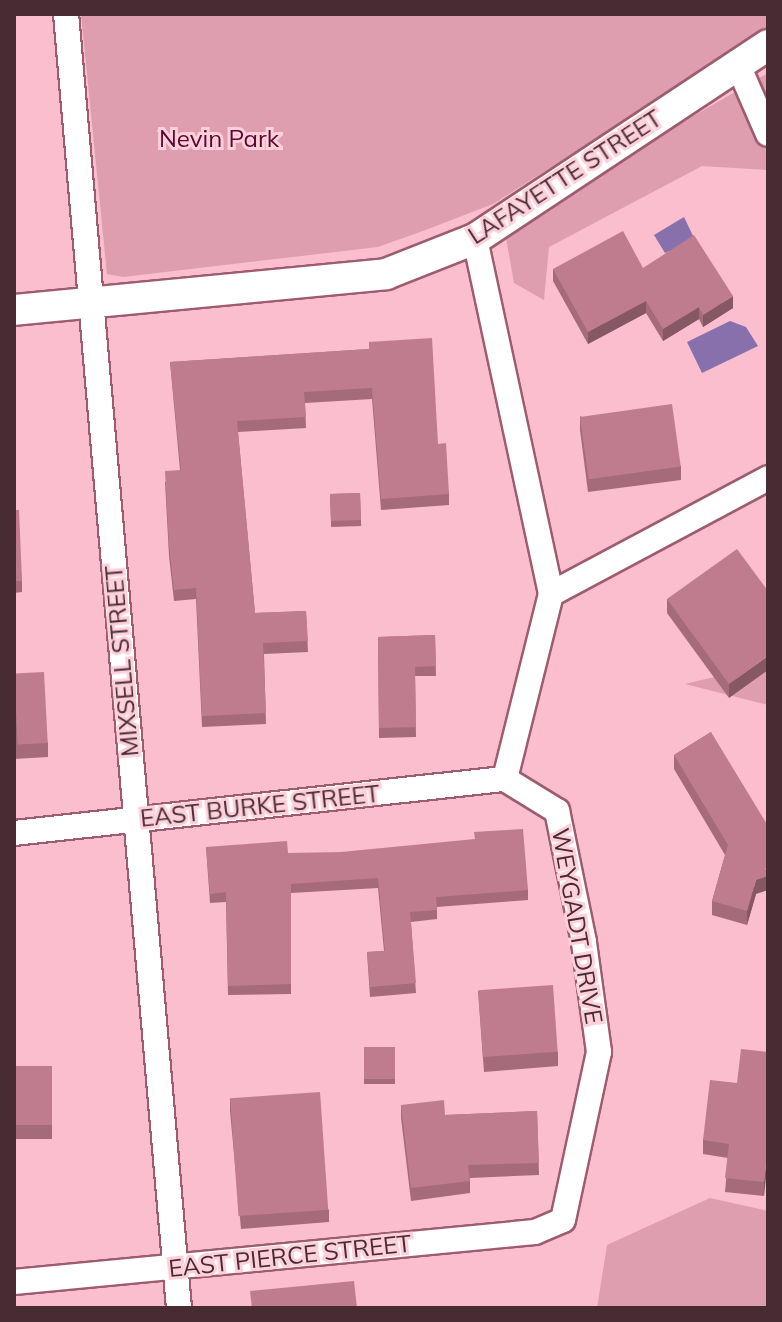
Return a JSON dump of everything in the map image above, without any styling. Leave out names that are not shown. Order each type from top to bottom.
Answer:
[{"type":"street","name":"MIXSELL STREET","points":[[66,14],[179,1308]]},
{"type":"street","name":"LAFAYETTE STREET","points":[[14,310],[357,280],[386,274],[475,239],[768,45]]},
{"type":"street","points":[[738,65],[768,134]]},
{"type":"street","points":[[475,239],[551,594],[505,779]]},
{"type":"street","points":[[551,594],[768,478]]},
{"type":"street","name":"EAST BURKE STREET","points":[[14,833],[505,779]]},
{"type":"street","name":"WEYGADT DRIVE","points":[[505,779],[557,811],[586,958],[599,1052],[563,1220]]},
{"type":"street","name":"EAST PIERCE STREET","points":[[14,1282],[535,1232],[563,1220]]},
{"type":"green space","name":"Nevin Park","points":[[81,14],[768,14],[768,29],[493,204],[423,231],[378,247],[123,277],[107,274]]},
{"type":"green space","points":[[768,73],[768,170],[702,166],[549,247],[544,300],[514,283],[506,238],[593,174]]},
{"type":"green space","points":[[768,664],[768,705],[685,684]]},
{"type":"green space","points":[[710,1198],[768,1211],[768,1308],[597,1308],[607,1245]]},
{"type":"shaded area","points":[[684,217],[695,240],[665,253],[654,235]]},
{"type":"shaded area","points":[[730,321],[746,327],[758,346],[702,373],[687,342]]},
{"type":"building","points":[[623,231],[643,268],[694,235],[733,296],[703,315],[699,307],[663,329],[646,301],[588,332],[553,269]]},
{"type":"building","points":[[432,338],[438,444],[446,443],[449,494],[381,499],[372,388],[304,392],[306,417],[237,421],[255,613],[306,611],[308,641],[263,643],[266,713],[202,716],[196,588],[174,590],[169,545],[165,471],[181,470],[170,362],[369,349],[369,342]]},
{"type":"building","points":[[672,404],[681,466],[589,479],[580,417]]},
{"type":"building","points":[[360,493],[361,520],[331,521],[330,494]]},
{"type":"building","points":[[14,510],[19,510],[22,581],[14,581]]},
{"type":"building","points":[[737,549],[768,591],[768,656],[729,684],[667,599]]},
{"type":"building","points":[[435,635],[436,666],[415,667],[416,727],[379,728],[378,637]]},
{"type":"building","points":[[44,672],[48,743],[18,744],[14,674]]},
{"type":"building","points":[[711,732],[768,826],[768,867],[765,869],[768,876],[756,880],[747,911],[712,901],[728,845],[674,755]]},
{"type":"building","points":[[523,829],[528,890],[436,897],[437,910],[410,912],[416,983],[370,987],[367,952],[385,951],[378,878],[291,884],[291,984],[228,986],[226,892],[210,894],[206,847],[287,841],[288,853],[341,852],[475,839],[474,832]]},
{"type":"building","points":[[553,985],[558,1052],[483,1057],[478,990]]},
{"type":"building","points":[[364,1047],[395,1047],[395,1079],[364,1079]]},
{"type":"building","points":[[741,1049],[768,1052],[768,1146],[764,1182],[725,1178],[729,1144],[703,1140],[710,1080],[737,1083]]},
{"type":"building","points":[[14,1066],[52,1066],[52,1125],[14,1125]]},
{"type":"building","points":[[320,1092],[328,1210],[238,1216],[230,1098]]},
{"type":"building","points":[[444,1100],[445,1115],[537,1111],[539,1163],[468,1165],[470,1181],[411,1188],[401,1105]]},
{"type":"building","points":[[354,1281],[357,1308],[252,1308],[250,1291]]}]
